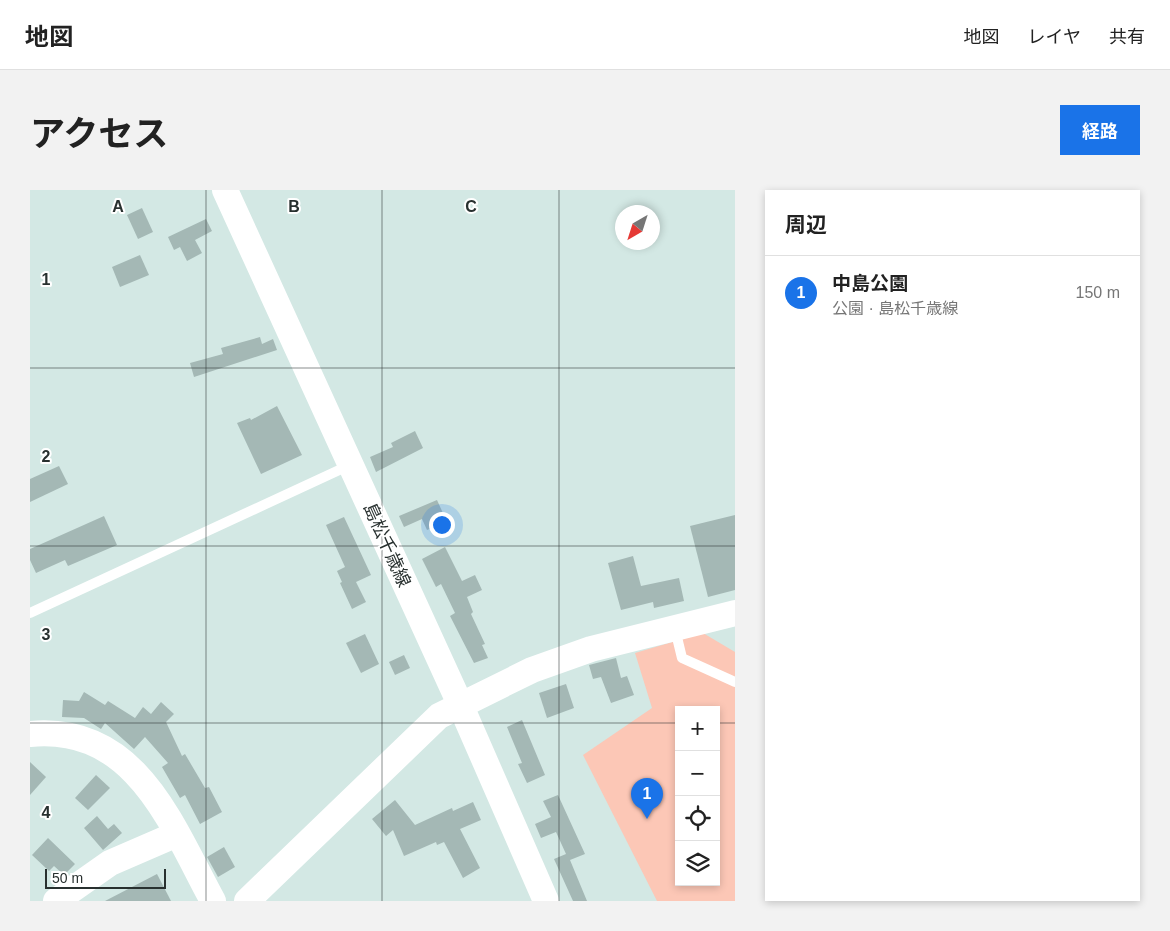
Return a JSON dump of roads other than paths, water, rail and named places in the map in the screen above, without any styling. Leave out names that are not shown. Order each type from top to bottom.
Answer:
[{"type":"street","name":"島松千歳線","points":[[226,190],[460,704],[546,901]]},
{"type":"street","points":[[247,901],[439,716],[532,670],[591,649],[735,613]]},
{"type":"street","points":[[30,734],[65,733],[84,738],[109,751],[134,769],[151,791],[213,901]]},
{"type":"street","points":[[56,901],[66,891],[110,863],[176,834]]},
{"type":"lane","points":[[30,613],[351,465]]},
{"type":"lane","points":[[675,628],[682,658],[735,682]]},
{"type":"place","name":"中島公園","points":[[647,819]]}]
